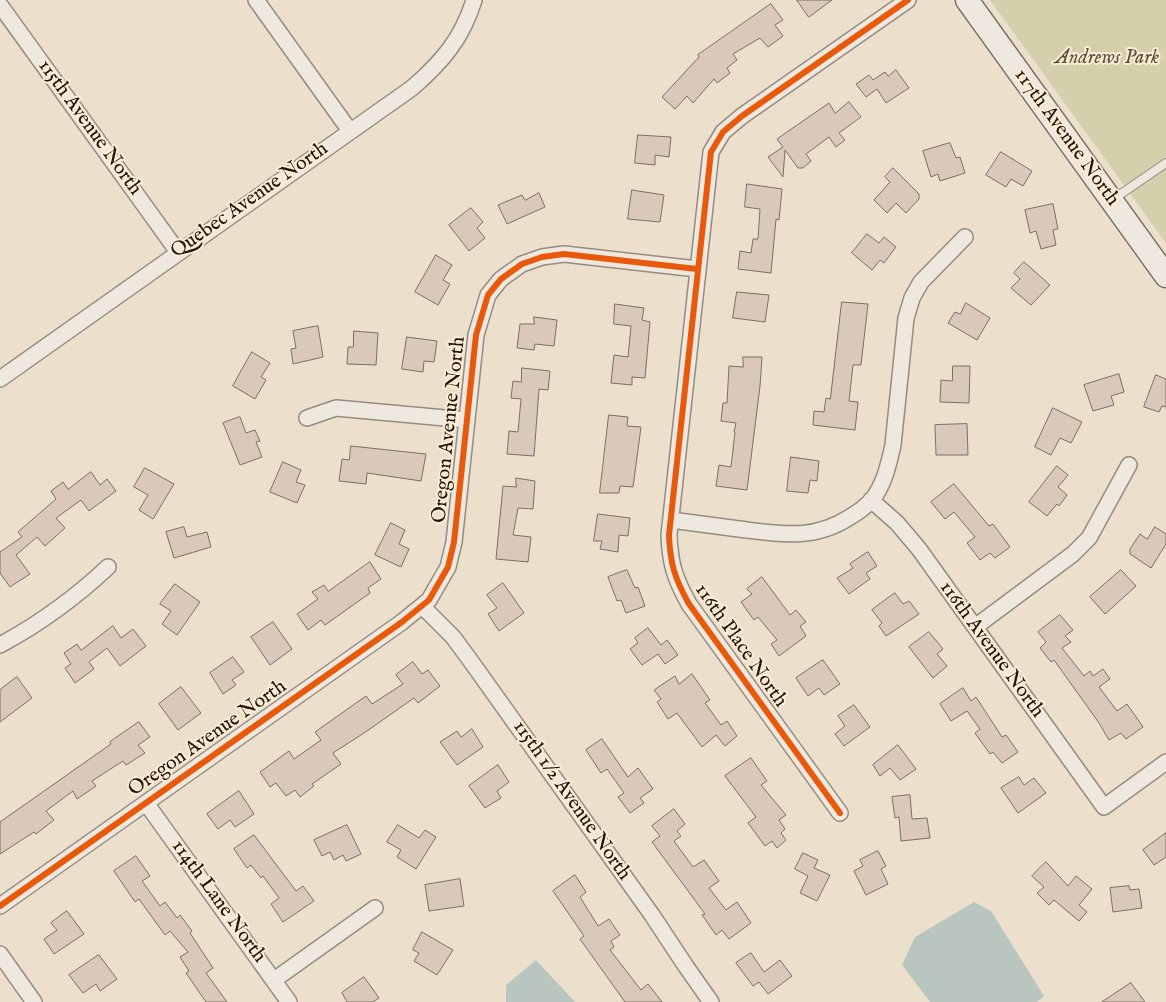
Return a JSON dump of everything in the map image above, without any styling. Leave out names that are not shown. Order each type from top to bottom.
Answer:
[{"type":"street","points":[[256,0],[350,131]]},
{"type":"street","name":"Quebec Avenue North","points":[[0,379],[412,88],[435,68],[453,45],[468,19],[474,0]]},
{"type":"street","points":[[697,269],[710,152],[723,132],[742,116],[908,0]]},
{"type":"street","name":"117th Avenue North","points":[[967,0],[1166,276]]},
{"type":"street","name":"115th Avenue North","points":[[0,5],[178,252]]},
{"type":"street","points":[[671,520],[801,535],[814,533],[841,523],[871,500],[889,464],[893,444],[906,318],[912,298],[921,282],[965,237]]},
{"type":"street","name":"Oregon Avenue North","points":[[0,906],[429,600],[448,567],[454,542],[476,335],[488,296],[501,279],[522,264],[542,257],[564,254],[697,269]]},
{"type":"street","name":"116th Place North","points":[[697,269],[671,520],[670,557],[677,583],[689,604],[840,813]]},
{"type":"street","points":[[307,418],[336,408],[467,420]]},
{"type":"street","points":[[975,627],[1055,569],[1089,538],[1129,465]]},
{"type":"street","name":"116th Avenue North","points":[[871,500],[884,510],[909,536],[1104,807],[1166,762]]},
{"type":"street","points":[[0,645],[41,621],[82,591],[108,567]]},
{"type":"street","name":"115th 1/2 Avenue North","points":[[423,606],[453,637],[470,660],[652,914],[712,1002]]},
{"type":"street","name":"114th Lane North","points":[[146,803],[289,1002]]},
{"type":"street","points":[[274,980],[375,908]]},
{"type":"street","points":[[0,954],[34,1002]]},
{"type":"lane","points":[[1112,200],[1166,162]]},
{"type":"green space","name":"Andrews Park","points":[[990,0],[1166,0],[1166,244],[1158,232]]},
{"type":"shaded area","points":[[974,902],[991,911],[1044,996],[1037,1002],[930,1002],[902,965],[915,937]]},
{"type":"shaded area","points":[[536,960],[575,1002],[506,1002],[506,985]]},
{"type":"building","points":[[797,0],[832,0],[809,17]]},
{"type":"building","points":[[771,4],[783,20],[775,25],[783,36],[768,47],[760,38],[733,54],[737,60],[727,68],[730,73],[717,83],[714,79],[693,103],[687,96],[675,109],[662,97],[699,57],[698,55]]},
{"type":"building","points":[[896,70],[909,88],[886,103],[877,89],[866,97],[856,84],[869,75],[873,80],[885,72],[888,76]]},
{"type":"building","points":[[849,102],[861,117],[839,133],[845,140],[836,147],[829,137],[806,154],[811,161],[803,168],[798,168],[785,150],[783,177],[768,157],[783,147],[777,139],[829,103],[835,113]]},
{"type":"building","points":[[638,135],[671,137],[669,157],[655,155],[655,165],[635,163]]},
{"type":"building","points":[[950,143],[956,158],[960,157],[965,173],[940,181],[938,174],[931,177],[923,151]]},
{"type":"building","points":[[1001,152],[1032,171],[1023,186],[1011,179],[1006,187],[986,175]]},
{"type":"building","points":[[893,168],[919,194],[919,199],[906,213],[896,203],[887,213],[874,200],[890,182],[885,177]]},
{"type":"building","points":[[747,184],[782,189],[779,220],[776,219],[771,273],[738,269],[740,251],[751,253],[753,239],[758,239],[760,209],[745,207]]},
{"type":"building","points":[[632,190],[664,195],[660,222],[628,219]]},
{"type":"building","points":[[539,193],[545,207],[507,224],[498,205],[522,195],[525,200]]},
{"type":"building","points":[[1053,204],[1058,229],[1053,230],[1056,245],[1041,249],[1036,231],[1030,233],[1025,210]]},
{"type":"building","points":[[471,208],[483,222],[477,228],[485,238],[469,251],[449,225]]},
{"type":"building","points":[[867,234],[879,243],[884,237],[896,247],[884,263],[880,260],[872,270],[852,253]]},
{"type":"building","points":[[436,255],[452,265],[443,280],[450,284],[438,305],[415,292]]},
{"type":"building","points":[[1024,262],[1050,285],[1031,305],[1011,288],[1020,279],[1014,273]]},
{"type":"building","points":[[737,292],[769,295],[765,322],[733,318]]},
{"type":"building","points":[[842,302],[868,304],[861,365],[853,365],[849,401],[858,402],[855,430],[813,425],[814,411],[824,412],[826,398],[830,399]]},
{"type":"building","points":[[966,303],[990,318],[977,340],[948,323],[955,312],[960,314]]},
{"type":"building","points":[[615,304],[644,308],[642,320],[650,322],[645,378],[632,377],[632,385],[611,383],[614,355],[628,357],[631,326],[614,324]]},
{"type":"building","points":[[534,317],[557,320],[554,346],[535,344],[534,350],[517,348],[520,324],[534,324]]},
{"type":"building","points":[[318,326],[323,357],[293,364],[291,349],[296,348],[293,331]]},
{"type":"building","points":[[354,331],[378,333],[376,365],[347,364],[348,347],[353,347]]},
{"type":"building","points":[[407,337],[437,341],[434,362],[424,361],[423,372],[402,369]]},
{"type":"building","points":[[252,352],[270,363],[261,377],[266,380],[255,399],[233,386]]},
{"type":"building","points":[[743,357],[762,357],[747,490],[716,486],[719,465],[731,467],[736,423],[721,421],[723,403],[727,403],[729,366],[743,367]]},
{"type":"building","points":[[953,366],[970,366],[969,403],[940,402],[941,380],[952,381]]},
{"type":"building","points":[[522,368],[550,371],[548,390],[539,389],[534,456],[507,454],[509,431],[518,432],[521,399],[511,398],[513,381],[521,382]]},
{"type":"building","points":[[1119,374],[1124,392],[1111,396],[1114,405],[1093,411],[1084,385]]},
{"type":"building","points":[[1156,375],[1166,379],[1166,407],[1162,406],[1159,412],[1144,407]]},
{"type":"building","points":[[1053,408],[1082,422],[1071,443],[1060,438],[1051,455],[1035,447]]},
{"type":"building","points":[[609,415],[628,417],[627,426],[641,427],[633,487],[620,486],[619,493],[600,493]]},
{"type":"building","points":[[240,417],[246,433],[255,430],[260,441],[256,442],[262,457],[240,465],[223,423]]},
{"type":"building","points":[[967,424],[968,455],[936,455],[935,425]]},
{"type":"building","points":[[351,446],[426,454],[421,481],[367,473],[366,484],[339,481],[342,459],[349,460]]},
{"type":"building","points":[[791,457],[819,461],[817,481],[810,480],[808,493],[787,491]]},
{"type":"building","points":[[283,462],[301,470],[296,482],[305,485],[297,503],[270,492]]},
{"type":"building","points":[[1057,466],[1068,475],[1058,487],[1067,495],[1059,506],[1057,504],[1047,516],[1029,502]]},
{"type":"building","points":[[145,468],[174,484],[153,519],[139,510],[148,495],[134,487]]},
{"type":"building","points":[[91,472],[100,485],[107,479],[116,491],[89,511],[81,500],[56,518],[65,528],[45,546],[37,537],[16,555],[30,574],[10,587],[0,573],[0,552],[22,537],[18,532],[56,499],[51,491],[63,482],[68,489]]},
{"type":"building","points":[[516,478],[535,481],[533,509],[518,508],[513,535],[531,537],[528,562],[496,559],[503,486],[516,487]]},
{"type":"building","points":[[954,484],[989,526],[993,524],[1010,547],[995,558],[990,553],[980,560],[967,543],[975,537],[954,512],[945,519],[931,502]]},
{"type":"building","points":[[598,514],[630,518],[628,536],[619,535],[618,552],[600,549],[602,541],[594,541]]},
{"type":"building","points":[[391,523],[405,530],[399,544],[409,549],[401,567],[375,555]]},
{"type":"building","points":[[184,527],[187,537],[207,532],[211,547],[174,558],[166,532]]},
{"type":"building","points":[[1155,527],[1166,534],[1166,544],[1151,568],[1130,554],[1130,549],[1140,534],[1147,539]]},
{"type":"building","points":[[868,552],[877,566],[866,573],[870,579],[849,594],[837,578],[853,568],[850,564]]},
{"type":"building","points":[[370,562],[381,579],[368,588],[370,593],[325,625],[321,620],[308,630],[297,614],[318,599],[312,592],[324,585],[328,591]]},
{"type":"building","points":[[627,570],[635,588],[638,587],[645,606],[626,613],[621,600],[617,601],[608,577]]},
{"type":"building","points":[[1121,570],[1136,586],[1105,614],[1090,597]]},
{"type":"building","points":[[762,577],[790,615],[796,610],[806,622],[800,626],[806,636],[779,656],[771,644],[777,640],[758,617],[754,620],[741,602],[752,594],[747,589]]},
{"type":"building","points":[[503,583],[524,613],[499,631],[488,614],[497,608],[487,595]]},
{"type":"building","points":[[175,584],[200,602],[177,635],[162,624],[171,611],[160,604]]},
{"type":"building","points":[[895,593],[903,604],[909,601],[919,614],[886,636],[879,626],[882,623],[872,610]]},
{"type":"building","points":[[1060,615],[1073,630],[1065,636],[1071,642],[1062,648],[1084,676],[1090,671],[1093,676],[1103,669],[1110,679],[1099,687],[1117,711],[1127,704],[1143,727],[1126,739],[1121,733],[1109,740],[1054,660],[1051,662],[1040,648],[1046,642],[1038,632]]},
{"type":"building","points":[[273,622],[292,649],[270,665],[251,637]]},
{"type":"building","points":[[113,626],[121,638],[133,629],[146,646],[120,666],[107,648],[89,662],[94,669],[75,683],[65,668],[71,664],[64,653],[77,644],[81,650]]},
{"type":"building","points":[[648,628],[661,645],[667,640],[678,655],[665,664],[658,654],[642,665],[630,649],[638,643],[635,638]]},
{"type":"building","points":[[929,632],[943,649],[937,654],[947,666],[933,678],[909,647]]},
{"type":"building","points":[[233,657],[244,672],[232,680],[236,685],[223,694],[210,673]]},
{"type":"building","points":[[823,660],[840,684],[824,695],[819,688],[808,696],[796,678]]},
{"type":"building","points":[[413,662],[422,674],[428,670],[440,686],[418,703],[414,698],[333,753],[341,764],[312,784],[314,786],[300,797],[295,790],[286,796],[276,783],[270,787],[260,772],[289,751],[294,759],[321,740],[315,732],[366,696],[372,704],[403,684],[396,675]]},
{"type":"building","points":[[692,674],[710,700],[705,703],[721,725],[727,721],[737,736],[725,746],[716,735],[702,747],[677,713],[668,719],[657,702],[661,699],[654,690],[675,676],[679,684]]},
{"type":"building","points":[[17,677],[32,698],[0,722],[0,690]]},
{"type":"building","points":[[181,687],[201,713],[178,730],[159,704]]},
{"type":"building","points":[[963,688],[971,701],[976,697],[1002,737],[1006,735],[1018,752],[1002,763],[993,752],[990,754],[975,733],[980,729],[967,711],[951,721],[940,704]]},
{"type":"building","points":[[854,705],[870,727],[844,746],[835,734],[845,726],[838,716]]},
{"type":"building","points":[[139,722],[150,737],[138,745],[145,753],[126,765],[123,761],[92,781],[96,786],[77,799],[73,791],[46,811],[54,820],[36,834],[34,832],[0,854],[0,822],[111,744],[110,742]]},
{"type":"building","points":[[472,729],[483,747],[457,765],[440,742],[457,731],[461,737]]},
{"type":"building","points":[[602,739],[628,777],[638,768],[653,789],[640,798],[644,803],[630,813],[618,797],[624,793],[607,769],[601,773],[586,750]]},
{"type":"building","points":[[898,745],[916,769],[900,780],[890,768],[880,776],[873,765]]},
{"type":"building","points":[[751,758],[767,781],[761,785],[786,815],[779,820],[785,829],[781,833],[786,840],[777,848],[772,841],[765,846],[748,823],[756,817],[725,776]]},
{"type":"building","points":[[498,765],[509,782],[497,791],[501,798],[485,808],[469,786]]},
{"type":"building","points":[[1019,777],[1024,785],[1034,778],[1046,793],[1018,813],[1001,788]]},
{"type":"building","points":[[239,791],[254,814],[235,827],[230,820],[218,829],[207,814]]},
{"type":"building","points":[[910,795],[912,819],[927,818],[930,838],[901,841],[899,817],[895,818],[892,797]]},
{"type":"building","points":[[674,809],[685,824],[677,831],[681,836],[674,841],[693,867],[704,860],[719,881],[709,888],[726,910],[737,902],[751,923],[729,939],[722,930],[716,935],[702,915],[705,914],[652,842],[660,836],[652,826]]},
{"type":"building","points":[[347,825],[361,854],[346,861],[343,855],[334,860],[330,852],[322,856],[314,840]]},
{"type":"building","points":[[398,825],[419,838],[425,830],[436,837],[416,869],[397,857],[401,850],[387,842]]},
{"type":"building","points":[[1166,833],[1166,857],[1154,865],[1143,850]]},
{"type":"building","points":[[254,835],[296,891],[303,886],[314,901],[283,922],[271,904],[279,898],[263,876],[261,878],[251,865],[247,868],[234,849]]},
{"type":"building","points":[[878,851],[886,866],[881,869],[888,884],[866,895],[854,871],[863,866],[860,860]]},
{"type":"building","points":[[803,853],[818,860],[814,868],[830,875],[817,901],[800,893],[808,876],[795,869]]},
{"type":"building","points":[[136,856],[150,876],[142,881],[160,906],[165,902],[177,918],[180,915],[192,931],[190,933],[213,968],[206,973],[227,1002],[206,1002],[186,973],[189,971],[180,957],[188,952],[170,931],[165,935],[139,899],[135,902],[114,871]]},
{"type":"building","points":[[1046,862],[1068,886],[1076,876],[1092,889],[1079,905],[1087,912],[1079,921],[1054,900],[1049,905],[1037,893],[1044,887],[1032,876]]},
{"type":"building","points":[[575,875],[586,892],[580,897],[598,926],[609,919],[620,935],[611,941],[614,947],[610,950],[641,990],[648,984],[662,1002],[625,1002],[580,939],[584,936],[553,891]]},
{"type":"building","points":[[460,879],[464,906],[429,911],[425,885]]},
{"type":"building","points":[[1129,886],[1130,890],[1139,889],[1142,908],[1113,912],[1110,888]]},
{"type":"building","points":[[67,911],[84,934],[54,954],[44,939],[57,930],[51,923]]},
{"type":"building","points":[[422,932],[453,950],[437,975],[414,961],[419,953],[413,950]]},
{"type":"building","points":[[751,953],[764,972],[780,960],[792,976],[768,994],[759,982],[753,986],[736,963]]},
{"type":"building","points":[[99,955],[117,979],[100,991],[96,984],[83,993],[69,975]]},
{"type":"building","points":[[364,977],[379,998],[373,1002],[347,1002],[342,993]]},
{"type":"building","points":[[1131,983],[1145,1002],[1102,1002]]},
{"type":"cycle path","points":[[840,813],[689,604],[674,571],[669,535],[711,152],[723,132],[742,116],[908,0]]},
{"type":"cycle path","points":[[0,906],[402,622],[429,600],[448,567],[454,542],[476,335],[488,295],[501,279],[522,264],[542,257],[564,254],[697,269]]}]
